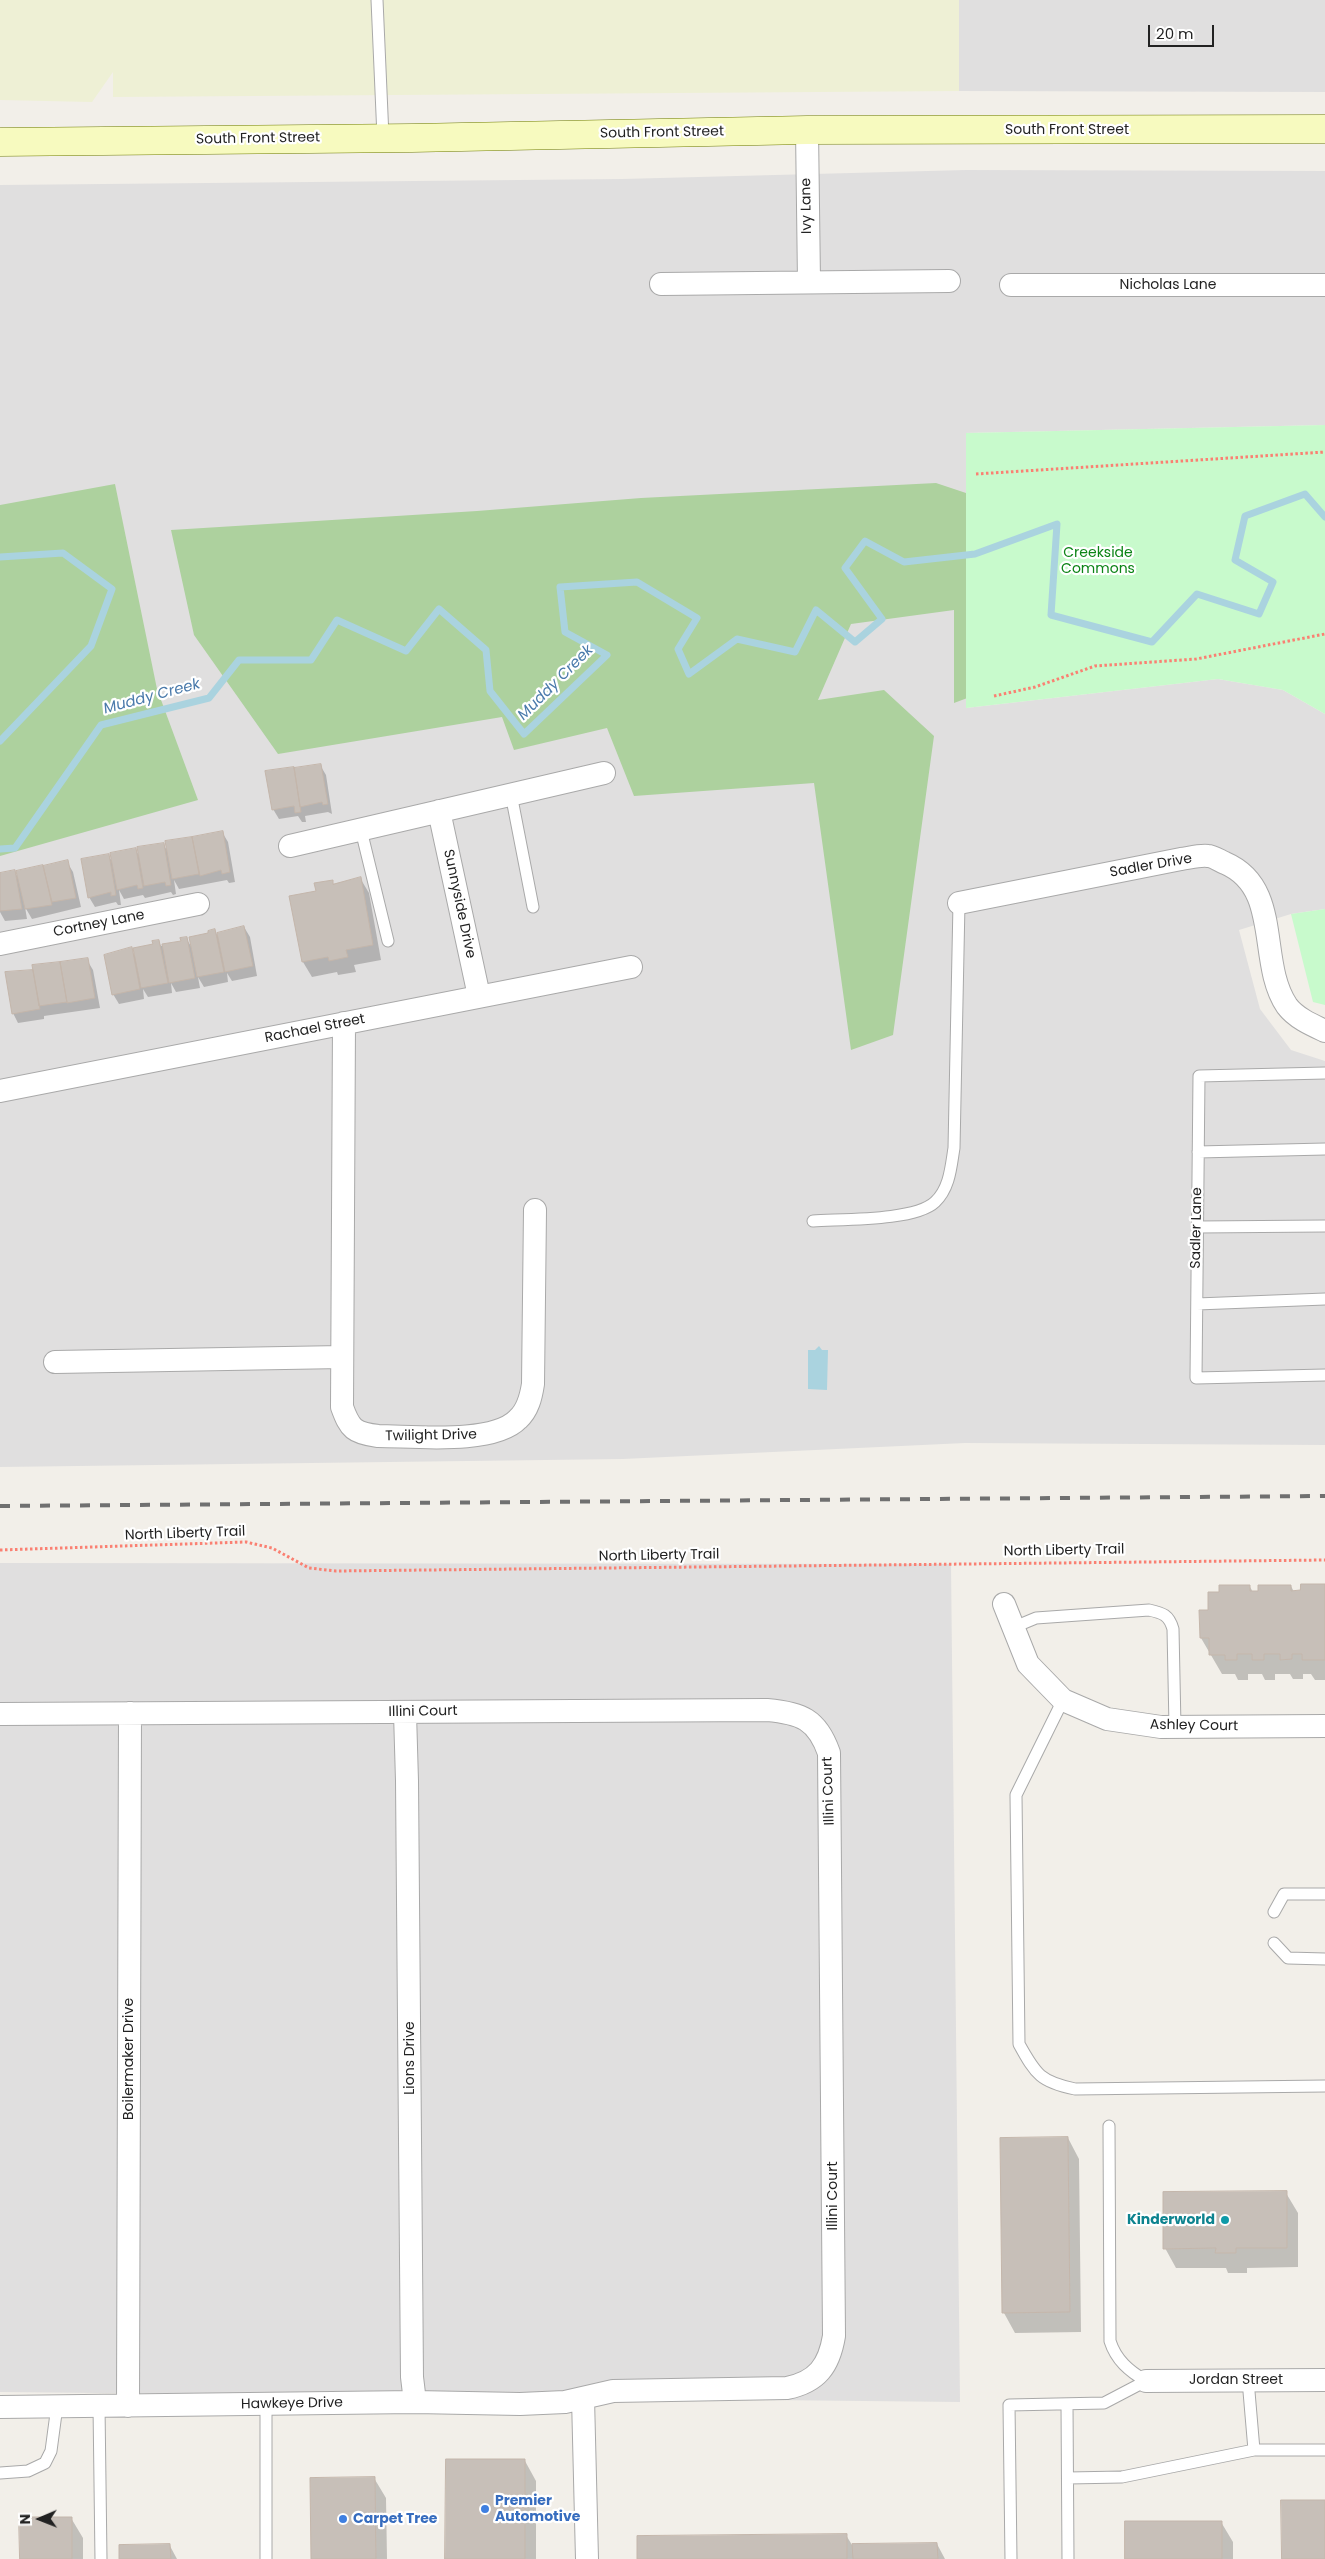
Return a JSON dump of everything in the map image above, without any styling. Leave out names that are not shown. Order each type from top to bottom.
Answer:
[{"type":"street","name":"South Front Street","points":[[0,142],[807,130],[1325,129]]},
{"type":"street","name":"Ivy Lane","points":[[807,130],[808,282]]},
{"type":"street","points":[[661,284],[949,281]]},
{"type":"street","name":"Nicholas Lane","points":[[1010,285],[1325,285]]},
{"type":"street","points":[[290,846],[604,772]]},
{"type":"street","name":"Sunnyside Drive","points":[[439,811],[480,996]]},
{"type":"street","name":"Sadler Drive","points":[[959,903],[1181,859],[1208,856],[1233,866],[1251,882],[1261,900],[1277,985],[1288,1006],[1305,1022],[1325,1031]]},
{"type":"street","name":"Cortney Lane","points":[[0,944],[198,904]]},
{"type":"street","name":"Rachael Street","points":[[0,1091],[631,966]]},
{"type":"street","name":"Twilight Drive","points":[[344,1023],[342,1407],[349,1425],[361,1434],[378,1436],[482,1436],[501,1430],[518,1420],[529,1404],[534,1384],[535,1210]]},
{"type":"street","points":[[55,1362],[342,1357]]},
{"type":"street","name":"Ashley Court","points":[[1004,1604],[1028,1664],[1063,1700],[1107,1718],[1160,1727],[1325,1726]]},
{"type":"street","name":"Illini Court","points":[[0,1714],[405,1713],[516,1710],[790,1712],[810,1722],[824,1738],[829,1753],[834,2327],[831,2354],[813,2379],[805,2384],[787,2388],[614,2392],[583,2398]]},
{"type":"street","name":"Boilermaker Drive","points":[[128,2406],[130,1713]]},
{"type":"street","name":"Lions Drive","points":[[405,1713],[408,1780],[412,2377],[415,2402]]},
{"type":"street","name":"Jordan Street","points":[[1146,2381],[1325,2380]]},
{"type":"street","points":[[583,2398],[586,2559]]},
{"type":"street","name":"Hawkeye Drive","points":[[0,2407],[415,2402],[520,2404],[565,2402],[583,2398]]},
{"type":"lane","points":[[377,0],[383,137]]},
{"type":"lane","points":[[511,794],[532,906]]},
{"type":"lane","points":[[361,830],[388,941]]},
{"type":"lane","points":[[814,1220],[875,1218],[920,1211],[935,1202],[945,1188],[950,1174],[954,1148],[959,903]]},
{"type":"lane","name":"Sadler Lane","points":[[1325,1073],[1199,1076],[1196,1378],[1325,1375]]},
{"type":"lane","points":[[1198,1152],[1325,1149]]},
{"type":"lane","points":[[1198,1227],[1325,1226]]},
{"type":"lane","points":[[1197,1304],[1325,1299]]},
{"type":"lane","points":[[1012,1628],[1036,1618],[1149,1610],[1162,1613],[1170,1619],[1173,1629],[1174,1727]]},
{"type":"lane","points":[[1063,1700],[1016,1795],[1020,2044],[1032,2068],[1050,2084],[1075,2089],[1325,2086]]},
{"type":"lane","points":[[1274,1912],[1284,1894],[1325,1894]]},
{"type":"lane","points":[[1274,1943],[1288,1958],[1325,1959]]},
{"type":"lane","points":[[1011,2559],[1009,2405],[1104,2403],[1146,2381],[1122,2363],[1110,2341],[1109,2126]]},
{"type":"lane","points":[[1248,2380],[1254,2450]]},
{"type":"lane","points":[[266,2404],[266,2559]]},
{"type":"lane","points":[[1068,2404],[1068,2559]]},
{"type":"lane","points":[[0,2473],[28,2471],[45,2463],[51,2450],[56,2406]]},
{"type":"lane","points":[[99,2406],[101,2559]]},
{"type":"lane","points":[[1068,2478],[1122,2477],[1254,2450],[1325,2450]]},
{"type":"path","points":[[976,474],[1325,452]]},
{"type":"path","points":[[994,696],[1035,687],[1096,666],[1196,659],[1325,634]]},
{"type":"path","name":"North Liberty Trail","points":[[0,1550],[246,1542],[272,1548],[308,1568],[336,1571],[1325,1560]]},
{"type":"shaded area","points":[[959,0],[1325,0],[1325,92],[959,91]]},
{"type":"shaded area","points":[[966,170],[1325,171],[1325,425],[966,433],[966,708],[1218,679],[1283,690],[1325,714],[1325,909],[1291,914],[1239,930],[1260,1009],[1291,1050],[1325,1061],[1325,1445],[965,1443],[623,1459],[0,1467],[0,185],[622,179]]},
{"type":"shaded area","points":[[0,1563],[951,1564],[960,2402],[0,2392]]},
{"type":"green space","points":[[0,0],[959,0],[959,91],[113,97],[113,72],[92,102],[0,100]]},
{"type":"green space","name":"Creekside Commons","points":[[1325,425],[1325,714],[1283,690],[1218,679],[966,708],[966,433]]},
{"type":"green space","points":[[936,483],[1005,506],[978,694],[954,703],[954,610],[851,624],[818,700],[884,690],[934,736],[893,1035],[851,1050],[814,783],[634,796],[607,728],[514,750],[502,717],[278,754],[194,635],[171,530],[477,511],[641,498]]},
{"type":"green space","points":[[115,484],[157,689],[198,800],[0,856],[0,505]]},
{"type":"green space","points":[[1325,909],[1325,1005],[1313,1002],[1291,914]]},
{"type":"water","points":[[819,1346],[822,1350],[828,1350],[827,1390],[808,1389],[808,1350],[815,1350]]},
{"type":"building","points":[[321,764],[328,804],[323,805],[322,802],[300,807],[294,768]]},
{"type":"building","points":[[294,767],[301,812],[295,813],[294,806],[272,810],[265,771]]},
{"type":"building","points":[[223,831],[230,872],[222,874],[221,870],[200,876],[192,837]]},
{"type":"building","points":[[192,837],[199,874],[172,879],[165,841]]},
{"type":"building","points":[[164,843],[171,885],[166,886],[165,882],[144,886],[137,847]]},
{"type":"building","points":[[136,848],[143,888],[138,889],[137,885],[117,890],[110,853]]},
{"type":"building","points":[[109,854],[116,895],[111,896],[111,892],[88,898],[81,859]]},
{"type":"building","points":[[68,860],[76,898],[52,902],[43,866]]},
{"type":"building","points":[[43,865],[52,905],[25,909],[16,871]]},
{"type":"building","points":[[15,870],[22,909],[0,911],[0,873]]},
{"type":"building","points":[[361,877],[373,945],[346,950],[348,957],[329,961],[328,957],[302,962],[289,896],[316,891],[314,883],[333,880],[333,884]]},
{"type":"building","points":[[244,926],[253,966],[225,972],[217,933]]},
{"type":"building","points":[[215,929],[224,972],[197,977],[189,937],[208,933],[208,931]]},
{"type":"building","points":[[187,937],[195,978],[169,983],[162,944],[181,941],[180,938]]},
{"type":"building","points":[[159,940],[168,983],[141,988],[133,948],[153,944],[152,941]]},
{"type":"building","points":[[132,947],[140,989],[112,995],[104,955]]},
{"type":"building","points":[[88,958],[95,998],[67,1003],[60,962]]},
{"type":"building","points":[[60,962],[67,1002],[39,1006],[32,965]]},
{"type":"building","points":[[33,970],[40,1009],[12,1014],[5,972]]},
{"type":"building","points":[[1301,1584],[1325,1584],[1325,1660],[1302,1660],[1302,1654],[1292,1654],[1292,1659],[1280,1660],[1280,1654],[1264,1654],[1264,1660],[1252,1660],[1252,1654],[1237,1654],[1237,1660],[1225,1660],[1225,1655],[1209,1655],[1209,1638],[1200,1638],[1199,1610],[1208,1610],[1208,1592],[1219,1592],[1219,1585],[1250,1585],[1250,1591],[1258,1591],[1258,1585],[1291,1585],[1291,1591],[1300,1590]]},
{"type":"building","points":[[1068,2137],[1070,2312],[1002,2313],[1000,2138]]},
{"type":"building","name":"Kinderworld","points":[[1287,2191],[1287,2248],[1236,2248],[1236,2253],[1215,2253],[1216,2248],[1163,2249],[1163,2192]]},
{"type":"building","name":"Premier Automotive","points":[[446,2459],[525,2459],[525,2559],[445,2559]]},
{"type":"building","name":"Carpet Tree","points":[[375,2477],[376,2559],[311,2559],[310,2478]]},
{"type":"building","points":[[1281,2500],[1325,2500],[1325,2559],[1282,2559]]},
{"type":"building","points":[[19,2517],[72,2517],[72,2559],[20,2559]]},
{"type":"building","points":[[1125,2521],[1222,2521],[1222,2559],[1125,2559]]},
{"type":"building","points":[[847,2534],[847,2559],[637,2559],[637,2536]]},
{"type":"building","points":[[937,2543],[938,2559],[853,2559],[852,2544]]},
{"type":"building","points":[[170,2544],[171,2559],[119,2559],[119,2545]]},
{"type":"waterway","name":"Muddy Creek","points":[[0,849],[15,848],[101,725],[209,698],[239,660],[311,660],[337,620],[406,651],[439,609],[486,650],[490,691],[524,734],[607,655],[565,632],[560,587],[637,582],[697,618],[678,649],[689,674],[737,639],[795,652],[816,610],[855,642],[882,619],[845,568],[865,541],[904,562],[975,554],[1057,524],[1051,615],[1152,642],[1197,594],[1259,614],[1273,582],[1235,560],[1245,516],[1305,494],[1325,517]]},
{"type":"waterway","name":"Muddy Creek","points":[[0,557],[63,553],[112,589],[91,646],[0,741]]},
{"type":"railway","points":[[0,1506],[1325,1496]]},
{"type":"place","name":"Kinderworld","points":[[1225,2220]]},
{"type":"place","name":"Premier Automotive","points":[[485,2509]]},
{"type":"place","name":"Carpet Tree","points":[[343,2519]]}]
